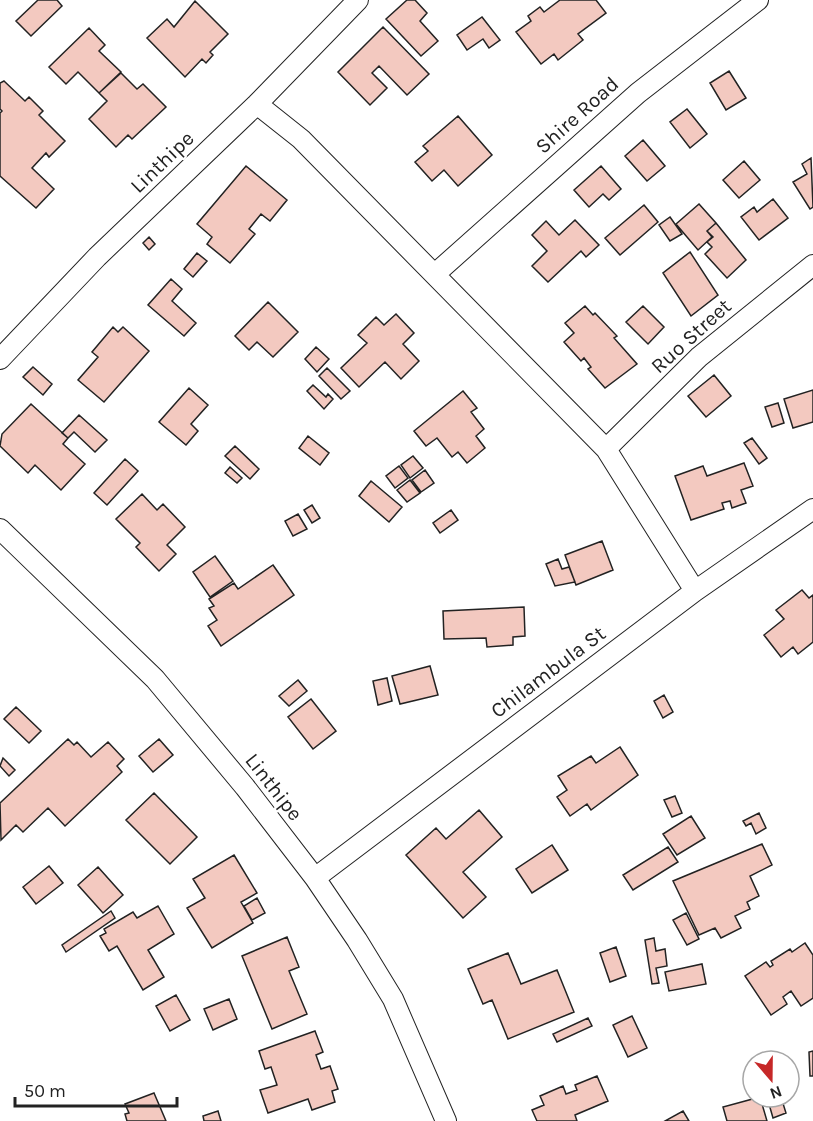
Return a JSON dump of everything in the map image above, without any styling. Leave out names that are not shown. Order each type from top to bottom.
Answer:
[{"type":"street","name":"Linthipe","points":[[0,359],[97,257],[258,104],[358,0]]},
{"type":"street","name":"Shire Road","points":[[435,274],[638,93],[758,0]]},
{"type":"street","points":[[258,104],[301,139],[606,449],[695,591]]},
{"type":"street","name":"Ruo Street","points":[[606,449],[699,357],[813,265]]},
{"type":"street","name":"Chilambula St","points":[[315,878],[695,591],[813,509]]},
{"type":"street","name":"Linthipe","points":[[0,529],[155,680],[245,787],[315,878],[393,999],[446,1121]]},
{"type":"building","points":[[38,0],[57,0],[62,6],[31,36],[16,21]]},
{"type":"building","points":[[407,0],[415,0],[427,13],[420,21],[438,41],[421,56],[386,19]]},
{"type":"building","points":[[560,0],[596,0],[606,13],[578,34],[583,40],[558,60],[554,54],[541,64],[516,32],[531,21],[528,16],[540,7],[544,12]]},
{"type":"building","points":[[195,1],[228,34],[210,52],[213,55],[206,63],[202,59],[185,77],[147,38],[167,19],[174,27]]},
{"type":"building","points":[[482,17],[500,40],[489,48],[483,39],[467,50],[457,35]]},
{"type":"building","points":[[383,27],[429,74],[407,95],[379,66],[372,73],[387,88],[370,105],[338,72]]},
{"type":"building","points":[[89,28],[105,45],[99,51],[121,72],[99,93],[78,72],[66,84],[49,67]]},
{"type":"building","points":[[729,71],[746,98],[726,110],[710,83]]},
{"type":"building","points":[[121,73],[137,89],[143,84],[166,107],[132,139],[128,135],[116,147],[89,119],[107,101],[99,93]]},
{"type":"building","points":[[4,81],[25,101],[29,97],[43,111],[39,115],[65,141],[49,157],[46,153],[32,168],[54,189],[36,208],[0,176],[0,113],[2,111],[0,109],[0,83]]},
{"type":"building","points":[[687,109],[707,134],[690,148],[670,122]]},
{"type":"building","points":[[458,116],[492,155],[458,186],[444,170],[432,181],[415,162],[428,151],[423,146]]},
{"type":"building","points":[[643,140],[665,166],[647,181],[625,156]]},
{"type":"building","points":[[811,158],[813,207],[810,209],[793,182],[807,174],[802,164]]},
{"type":"building","points":[[744,161],[760,180],[739,198],[723,180]]},
{"type":"building","points":[[246,166],[287,200],[270,221],[261,214],[249,229],[255,234],[230,263],[207,244],[212,237],[197,224]]},
{"type":"building","points":[[601,166],[621,189],[609,200],[603,194],[589,207],[574,190]]},
{"type":"building","points":[[773,199],[788,218],[759,240],[741,217],[754,207],[757,212]]},
{"type":"building","points":[[699,204],[716,223],[707,231],[712,237],[698,250],[676,224]]},
{"type":"building","points":[[644,205],[658,222],[620,255],[605,238]]},
{"type":"building","points":[[670,217],[682,234],[670,241],[659,225]]},
{"type":"building","points":[[575,220],[599,245],[586,257],[581,251],[548,282],[532,266],[547,251],[532,235],[546,221],[559,235]]},
{"type":"building","points":[[716,223],[746,260],[727,278],[705,254],[712,247],[707,242],[713,237],[707,231]]},
{"type":"building","points":[[149,237],[155,244],[149,250],[143,243]]},
{"type":"building","points":[[690,252],[718,295],[691,316],[663,273]]},
{"type":"building","points":[[197,253],[207,261],[193,277],[184,269]]},
{"type":"building","points":[[171,279],[182,289],[172,301],[196,323],[184,336],[148,305]]},
{"type":"building","points":[[268,302],[298,332],[273,357],[257,342],[249,350],[235,336]]},
{"type":"building","points":[[585,306],[617,336],[614,338],[637,364],[605,388],[588,369],[591,367],[584,358],[581,361],[564,342],[574,333],[565,323]]},
{"type":"building","points":[[643,306],[664,327],[648,344],[626,322]]},
{"type":"building","points":[[396,314],[414,333],[403,344],[419,361],[401,379],[385,362],[359,387],[341,368],[367,343],[358,335],[376,317],[384,325]]},
{"type":"building","points":[[113,327],[118,332],[123,327],[149,351],[104,402],[78,380],[98,357],[92,352]]},
{"type":"building","points":[[316,347],[329,359],[317,372],[305,359]]},
{"type":"building","points":[[33,367],[52,384],[43,395],[23,377]]},
{"type":"building","points":[[327,368],[350,391],[341,399],[319,376]]},
{"type":"building","points":[[714,375],[731,396],[706,417],[688,396]]},
{"type":"building","points":[[313,385],[326,397],[328,394],[333,399],[324,409],[307,391]]},
{"type":"building","points":[[189,388],[208,405],[191,424],[198,431],[186,445],[159,422]]},
{"type":"building","points":[[813,390],[813,422],[793,428],[784,399]]},
{"type":"building","points":[[463,391],[477,408],[471,412],[484,429],[476,436],[485,448],[467,463],[458,452],[452,457],[437,438],[426,446],[414,431]]},
{"type":"building","points":[[778,403],[784,423],[772,427],[765,407]]},
{"type":"building","points":[[31,404],[68,438],[63,444],[85,464],[61,490],[35,465],[28,473],[0,446],[2,434]]},
{"type":"building","points":[[79,415],[107,440],[95,452],[74,432],[68,438],[62,433]]},
{"type":"building","points":[[308,436],[329,453],[320,465],[299,448]]},
{"type":"building","points":[[752,438],[767,458],[759,464],[744,443]]},
{"type":"building","points":[[235,446],[259,469],[250,479],[225,456]]},
{"type":"building","points":[[413,456],[423,468],[410,478],[401,465]]},
{"type":"building","points":[[125,459],[138,471],[107,505],[94,493]]},
{"type":"building","points":[[744,463],[753,486],[741,490],[746,503],[732,508],[730,501],[722,503],[724,509],[691,520],[675,476],[703,466],[707,476]]},
{"type":"building","points":[[399,466],[408,478],[395,488],[386,476]]},
{"type":"building","points":[[230,467],[242,478],[237,483],[225,473]]},
{"type":"building","points":[[425,470],[434,483],[421,492],[412,480]]},
{"type":"building","points":[[410,480],[420,493],[407,502],[397,490]]},
{"type":"building","points":[[371,481],[402,507],[389,522],[359,496]]},
{"type":"building","points":[[142,494],[157,510],[163,504],[185,527],[167,545],[176,554],[159,571],[136,547],[140,543],[116,519]]},
{"type":"building","points":[[312,505],[320,518],[312,523],[304,510]]},
{"type":"building","points":[[451,510],[458,520],[440,533],[433,523]]},
{"type":"building","points":[[298,514],[307,529],[293,536],[285,521]]},
{"type":"building","points":[[602,541],[613,570],[576,585],[565,555]]},
{"type":"building","points":[[215,556],[233,581],[210,597],[193,572]]},
{"type":"building","points":[[558,559],[562,569],[569,567],[575,582],[555,586],[546,564]]},
{"type":"building","points":[[273,565],[294,595],[221,646],[208,626],[217,620],[209,608],[214,606],[209,599],[234,583],[238,589]]},
{"type":"building","points":[[802,590],[809,598],[813,595],[813,642],[798,654],[793,647],[781,657],[764,635],[784,619],[776,610]]},
{"type":"building","points":[[524,607],[525,636],[513,637],[513,645],[487,647],[486,638],[444,639],[443,611]]},
{"type":"building","points":[[430,666],[438,695],[400,704],[392,676]]},
{"type":"building","points":[[387,678],[392,701],[378,705],[373,681]]},
{"type":"building","points":[[298,680],[307,691],[289,706],[279,696]]},
{"type":"building","points":[[664,695],[673,712],[663,718],[654,701]]},
{"type":"building","points":[[311,699],[336,731],[313,749],[288,717]]},
{"type":"building","points":[[16,707],[41,731],[29,743],[4,719]]},
{"type":"building","points":[[68,739],[74,745],[77,742],[91,757],[108,742],[124,759],[117,766],[122,772],[65,826],[48,808],[23,832],[16,825],[1,840],[0,803]]},
{"type":"building","points":[[159,739],[173,755],[153,772],[139,756]]},
{"type":"building","points":[[620,747],[638,775],[591,810],[587,804],[570,816],[557,797],[567,790],[558,776],[591,756],[596,763]]},
{"type":"building","points":[[3,758],[15,770],[9,776],[0,766]]},
{"type":"building","points":[[154,793],[197,837],[170,864],[126,820]]},
{"type":"building","points":[[675,796],[682,813],[672,817],[664,800]]},
{"type":"building","points":[[479,810],[502,837],[463,872],[486,897],[463,918],[406,855],[436,828],[446,839]]},
{"type":"building","points":[[759,813],[766,828],[756,834],[751,823],[746,826],[743,821]]},
{"type":"building","points":[[691,816],[705,838],[677,855],[663,834]]},
{"type":"building","points":[[762,844],[772,865],[750,876],[759,896],[747,902],[750,909],[735,916],[741,928],[721,938],[715,928],[699,935],[673,881]]},
{"type":"building","points":[[552,845],[568,870],[532,893],[516,869]]},
{"type":"building","points":[[668,847],[678,862],[633,890],[623,875]]},
{"type":"building","points":[[234,855],[257,893],[241,902],[253,923],[212,948],[187,908],[205,898],[193,879]]},
{"type":"building","points":[[49,866],[63,883],[36,904],[23,887]]},
{"type":"building","points":[[98,867],[123,895],[103,913],[78,885]]},
{"type":"building","points":[[257,898],[265,913],[252,920],[244,906]]},
{"type":"building","points":[[158,906],[174,934],[148,950],[164,977],[143,990],[117,946],[109,951],[100,936],[106,933],[104,929],[133,912],[137,918]]},
{"type":"building","points":[[111,911],[115,918],[66,952],[62,945]]},
{"type":"building","points":[[686,913],[699,939],[687,945],[673,920]]},
{"type":"building","points":[[287,937],[299,967],[289,971],[307,1014],[272,1029],[242,956]]},
{"type":"building","points":[[654,938],[656,951],[665,949],[667,966],[656,968],[659,983],[652,984],[645,940]]},
{"type":"building","points":[[805,943],[813,955],[813,998],[801,1006],[791,991],[783,997],[787,1004],[771,1015],[745,976],[766,962],[770,967],[773,965],[771,961],[790,949],[792,952]]},
{"type":"building","points":[[616,947],[626,976],[610,982],[600,953]]},
{"type":"building","points":[[508,953],[521,984],[557,970],[574,1012],[508,1039],[492,1000],[483,1004],[468,969]]},
{"type":"building","points":[[702,964],[706,984],[669,991],[665,972]]},
{"type":"building","points":[[176,995],[190,1020],[170,1031],[156,1006]]},
{"type":"building","points":[[229,999],[237,1019],[213,1030],[204,1009]]},
{"type":"building","points":[[632,1016],[647,1048],[628,1057],[613,1025]]},
{"type":"building","points":[[588,1018],[592,1026],[557,1042],[553,1034]]},
{"type":"building","points":[[315,1031],[323,1052],[316,1055],[321,1069],[330,1066],[338,1089],[332,1091],[335,1102],[312,1110],[308,1099],[268,1113],[260,1090],[277,1085],[271,1067],[265,1069],[259,1051]]},
{"type":"building","points":[[813,1051],[813,1076],[810,1076],[809,1052]]},
{"type":"building","points":[[597,1076],[608,1101],[575,1115],[577,1121],[537,1121],[532,1110],[544,1105],[540,1096],[563,1086],[566,1094],[577,1090],[575,1085]]},
{"type":"building","points":[[154,1093],[166,1121],[127,1121],[125,1114],[129,1113],[125,1104]]},
{"type":"building","points":[[741,1102],[741,1109],[764,1109],[767,1121],[727,1121],[723,1107]]},
{"type":"building","points":[[770,1109],[785,1109],[786,1113],[773,1118]]},
{"type":"building","points":[[218,1111],[221,1121],[204,1121],[203,1116]]},
{"type":"building","points":[[683,1111],[689,1121],[665,1121]]}]
